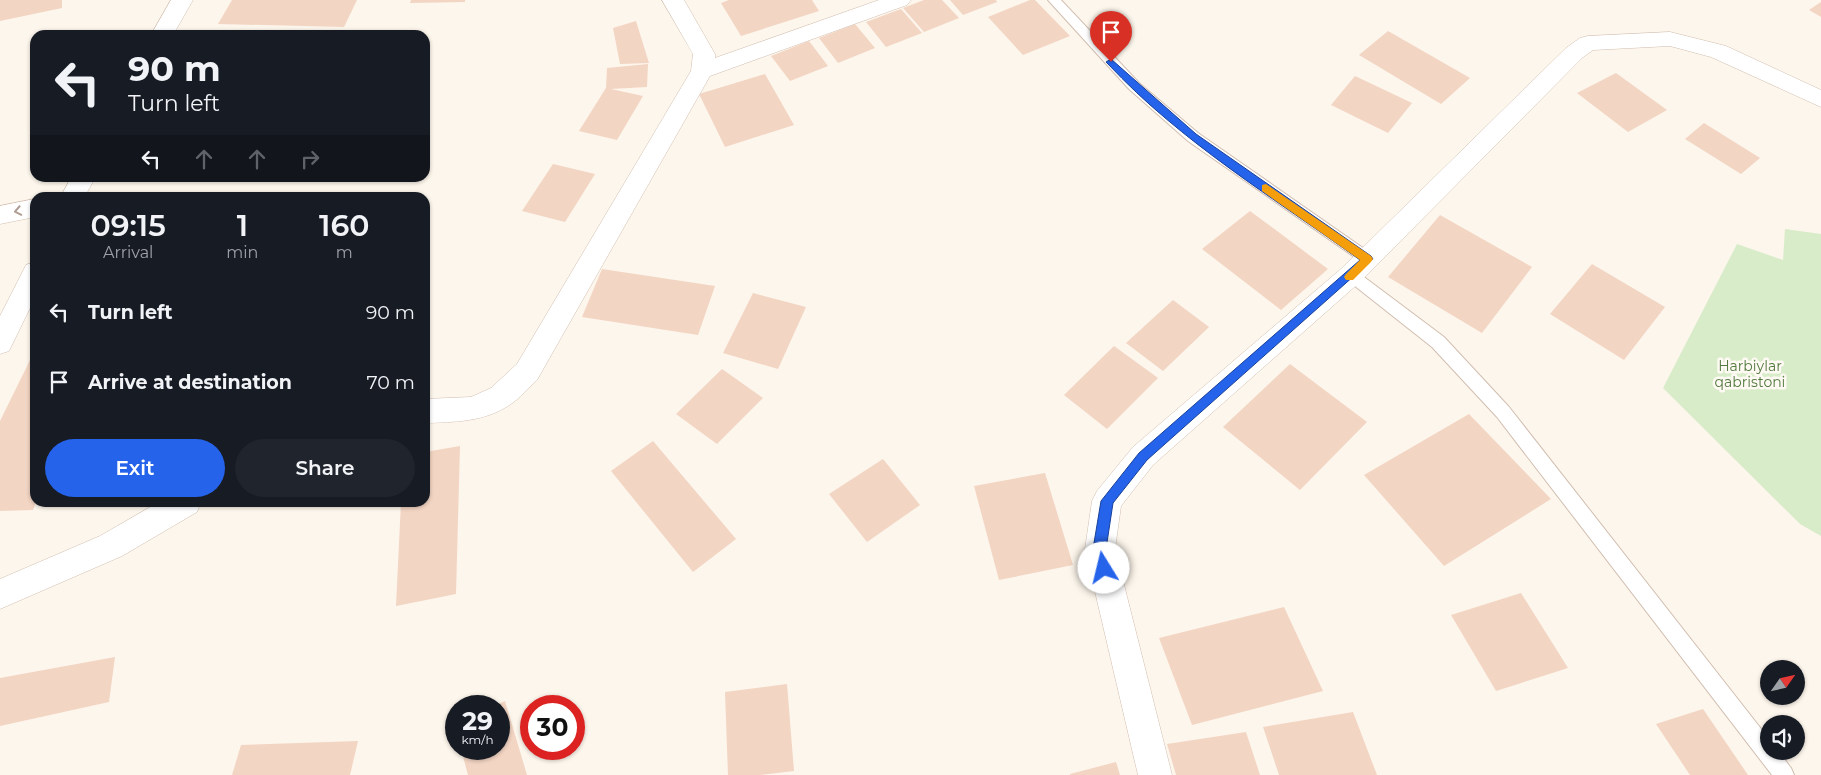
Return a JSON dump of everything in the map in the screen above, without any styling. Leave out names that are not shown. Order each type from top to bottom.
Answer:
[{"type":"street","points":[[165,30],[182,0]]},
{"type":"street","points":[[430,411],[473,409],[501,396],[527,372],[702,71],[704,54],[673,0]]},
{"type":"street","points":[[702,71],[900,0]]},
{"type":"street","points":[[1155,775],[1100,549],[1107,501],[1143,456],[1360,267],[1567,60],[1588,43],[1605,40],[1670,39],[1718,50],[1821,99]]},
{"type":"street","points":[[0,215],[30,209]]},
{"type":"street","points":[[0,342],[30,282]]},
{"type":"street","points":[[0,594],[111,546],[177,507]]},
{"type":"lane","points":[[1054,0],[1134,86],[1193,137],[1360,267],[1438,342],[1503,412],[1784,775]]},
{"type":"green space","name":"Harbiylar qabristoni","points":[[1785,229],[1821,234],[1821,536],[1800,524],[1663,388],[1737,244],[1783,260]]},
{"type":"building","points":[[0,0],[62,0],[62,8],[0,21]]},
{"type":"building","points":[[232,0],[357,0],[344,27],[218,24]]},
{"type":"building","points":[[411,0],[465,0],[465,2],[410,3]]},
{"type":"building","points":[[729,0],[812,0],[819,11],[741,36],[721,3]]},
{"type":"building","points":[[924,0],[942,0],[959,18],[924,32],[903,8]]},
{"type":"building","points":[[950,0],[996,0],[997,2],[963,15]]},
{"type":"building","points":[[1030,0],[1035,0],[1070,36],[1023,55],[988,17]]},
{"type":"building","points":[[1821,2],[1821,17],[1809,10]]},
{"type":"building","points":[[901,9],[922,33],[886,47],[866,22]]},
{"type":"building","points":[[636,21],[649,63],[620,64],[613,28]]},
{"type":"building","points":[[855,24],[875,48],[838,63],[819,38]]},
{"type":"building","points":[[1388,31],[1470,78],[1441,104],[1359,55]]},
{"type":"building","points":[[809,41],[828,66],[790,81],[771,56]]},
{"type":"building","points":[[648,64],[647,87],[611,89],[643,96],[617,140],[579,131],[606,88],[607,68]]},
{"type":"building","points":[[1616,73],[1667,110],[1628,132],[1577,93]]},
{"type":"building","points":[[765,74],[794,125],[725,147],[699,94]]},
{"type":"building","points":[[1355,76],[1412,103],[1388,133],[1331,105]]},
{"type":"building","points":[[1704,123],[1760,158],[1741,174],[1685,139]]},
{"type":"building","points":[[553,164],[595,174],[565,222],[522,211]]},
{"type":"building","points":[[1250,211],[1328,269],[1281,310],[1202,249]]},
{"type":"building","points":[[1440,215],[1532,267],[1482,333],[1388,277]]},
{"type":"building","points":[[1592,264],[1665,307],[1624,360],[1550,314]]},
{"type":"building","points":[[602,269],[715,286],[698,335],[582,317]]},
{"type":"building","points":[[753,293],[806,307],[778,369],[723,353]]},
{"type":"building","points":[[1173,300],[1209,327],[1163,371],[1126,343]]},
{"type":"building","points":[[1114,346],[1158,378],[1107,429],[1064,395]]},
{"type":"building","points":[[30,360],[30,507],[34,507],[33,510],[0,511],[0,421]]},
{"type":"building","points":[[1290,364],[1367,422],[1300,490],[1223,427]]},
{"type":"building","points":[[722,369],[763,398],[717,444],[676,414]]},
{"type":"building","points":[[1469,414],[1551,499],[1444,566],[1364,475]]},
{"type":"building","points":[[653,441],[736,539],[693,572],[611,471]]},
{"type":"building","points":[[460,446],[456,594],[396,606],[401,507],[430,507],[430,451]]},
{"type":"building","points":[[883,459],[920,505],[867,542],[829,494]]},
{"type":"building","points":[[1045,473],[1073,565],[999,580],[974,486]]},
{"type":"building","points":[[1521,593],[1568,668],[1496,691],[1451,615]]},
{"type":"building","points":[[1284,607],[1323,691],[1192,725],[1159,638]]},
{"type":"building","points":[[115,657],[109,702],[0,726],[0,678]]},
{"type":"building","points":[[787,684],[794,771],[760,775],[728,775],[725,692]]},
{"type":"building","points":[[1703,709],[1748,775],[1690,775],[1656,724]]},
{"type":"building","points":[[1353,712],[1377,775],[1279,775],[1263,727]]},
{"type":"building","points":[[510,718],[520,751],[520,760],[523,760],[527,775],[468,775],[464,760],[510,760]]},
{"type":"building","points":[[1246,732],[1260,775],[1176,775],[1167,744]]},
{"type":"building","points":[[358,741],[350,775],[232,775],[241,745]]},
{"type":"building","points":[[1116,762],[1120,775],[1070,775],[1070,774]]},
{"type":"slow traffic","points":[[1266,188],[1368,259],[1349,277]]},
{"type":"route","points":[[1104,568],[1100,549],[1107,501],[1143,456],[1368,259],[1193,137],[1134,86],[1111,62]]}]
